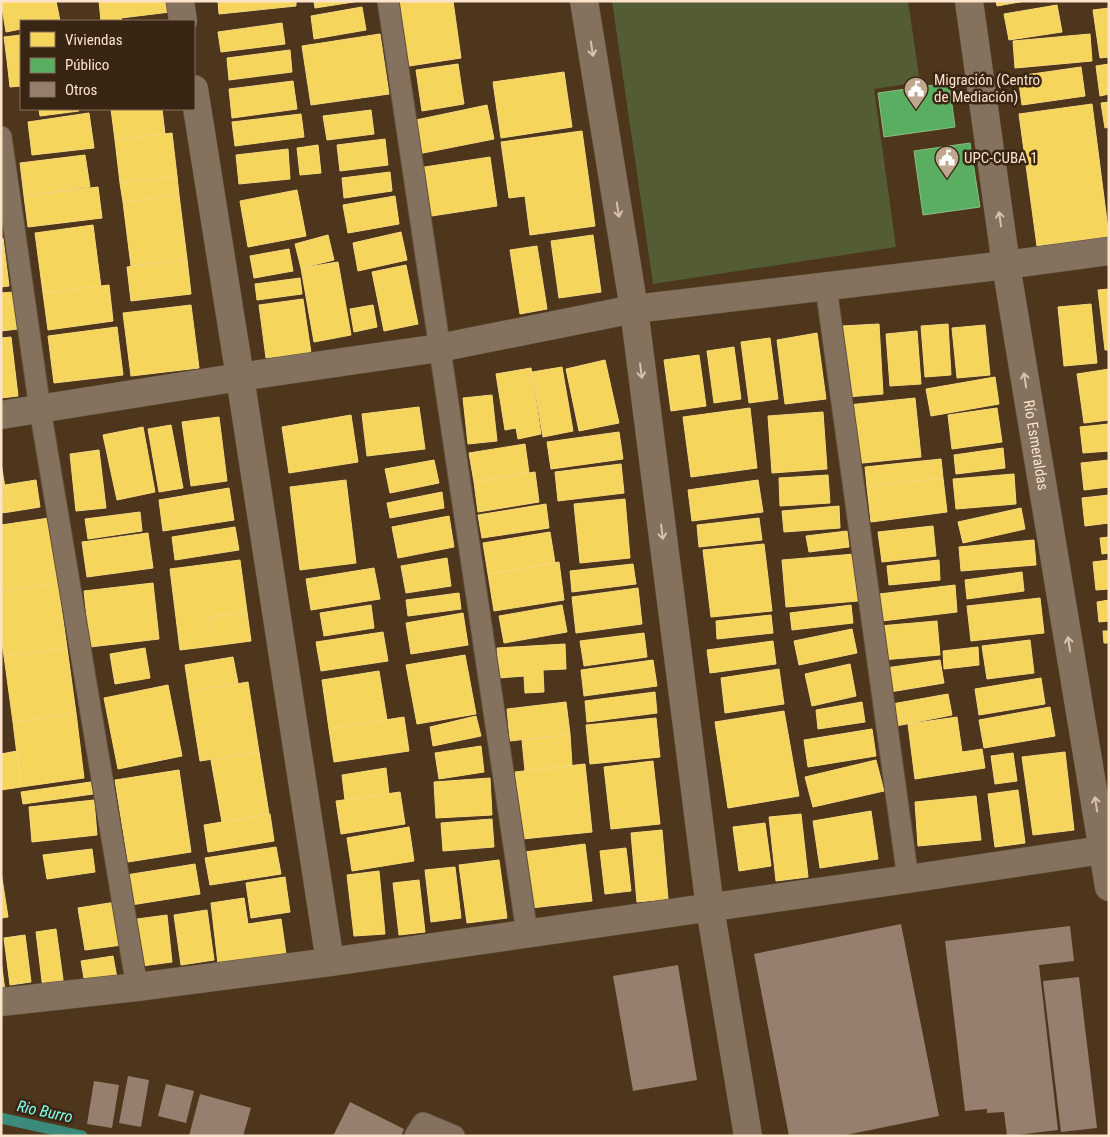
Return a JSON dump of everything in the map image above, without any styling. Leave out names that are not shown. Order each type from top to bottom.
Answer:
[{"type":"street","points":[[180,1],[183,20]]},
{"type":"street","points":[[584,1],[634,309],[710,908],[748,1136]]},
{"type":"street","name":"Río Esmeraldas","points":[[969,1],[1006,265],[1106,849],[1109,887]]},
{"type":"street","points":[[195,95],[330,962]]},
{"type":"street","points":[[1,415],[439,348],[634,309],[1109,251]]},
{"type":"street","points":[[1,1002],[137,987],[330,962],[1106,849]]},
{"type":"lane","points":[[388,1],[527,933]]},
{"type":"lane","points":[[1,137],[40,410],[137,987]]},
{"type":"lane","points":[[826,287],[908,879]]},
{"type":"lane","points":[[414,1136],[423,1123],[454,1136]]},
{"type":"green space","points":[[612,1],[908,1],[920,82],[874,89],[896,247],[653,284]]},
{"type":"building: Viviendas","points":[[1,1],[56,1],[60,20],[20,20],[20,29],[6,32]]},
{"type":"building: Viviendas","points":[[99,1],[169,1],[170,12],[121,18],[122,20],[101,20]]},
{"type":"building: Viviendas","points":[[218,1],[296,1],[296,6],[219,14]]},
{"type":"building: Viviendas","points":[[314,1],[360,1],[315,8]]},
{"type":"building: Viviendas","points":[[392,1],[453,1],[461,58],[403,67]]},
{"type":"building: Viviendas","points":[[996,1],[1025,1],[997,6]]},
{"type":"building: Viviendas","points":[[1057,5],[1062,32],[1009,40],[1004,14]]},
{"type":"building: Viviendas","points":[[362,7],[366,30],[314,39],[311,16]]},
{"type":"building: Viviendas","points":[[1109,8],[1109,57],[1100,58],[1093,10]]},
{"type":"building: Viviendas","points":[[282,23],[285,44],[221,52],[218,32]]},
{"type":"building: Viviendas","points":[[380,34],[389,94],[311,105],[302,46]]},
{"type":"building: Viviendas","points":[[1090,34],[1092,61],[1015,68],[1013,41]]},
{"type":"building: Viviendas","points":[[20,35],[20,59],[7,60],[4,37]]},
{"type":"building: Viviendas","points":[[290,50],[292,72],[229,80],[227,58]]},
{"type":"building: Viviendas","points":[[20,59],[20,86],[10,87],[7,60]]},
{"type":"building: Viviendas","points":[[458,64],[464,104],[422,111],[416,70]]},
{"type":"building: Viviendas","points":[[1109,64],[1109,94],[1100,96],[1096,66]]},
{"type":"building: Viviendas","points":[[1081,67],[1085,96],[1022,105],[1018,76]]},
{"type":"building: Viviendas","points":[[564,72],[572,127],[501,138],[493,82]]},
{"type":"building: Viviendas","points":[[293,81],[297,109],[232,118],[229,89]]},
{"type":"building: Viviendas","points":[[1109,102],[1109,127],[1105,128],[1101,103]]},
{"type":"building: Viviendas","points":[[1092,104],[1109,237],[1037,246],[1019,114]]},
{"type":"building: Viviendas","points":[[487,105],[494,139],[418,154],[411,121]]},
{"type":"building: Viviendas","points":[[39,110],[79,111],[40,116]]},
{"type":"building: Viviendas","points":[[111,110],[162,110],[165,134],[115,140]]},
{"type":"building: Viviendas","points":[[371,110],[374,134],[327,140],[323,116]]},
{"type":"building: Viviendas","points":[[89,113],[94,148],[32,155],[28,122]]},
{"type":"building: Viviendas","points":[[301,114],[304,137],[235,146],[232,122]]},
{"type":"building: Viviendas","points":[[582,131],[595,226],[530,235],[525,196],[509,198],[501,142]]},
{"type":"building: Viviendas","points":[[172,133],[177,176],[120,183],[115,140]]},
{"type":"building: Viviendas","points":[[385,139],[388,165],[340,171],[337,145]]},
{"type":"building: Viviendas","points":[[318,145],[321,173],[300,175],[297,148]]},
{"type":"building: Viviendas","points":[[288,149],[290,179],[239,184],[236,155]]},
{"type":"building: Viviendas","points":[[85,155],[90,187],[24,196],[20,163]]},
{"type":"building: Viviendas","points":[[490,157],[497,206],[425,217],[418,168]]},
{"type":"building: Viviendas","points":[[390,172],[392,191],[344,198],[342,178]]},
{"type":"building: Viviendas","points":[[177,176],[179,195],[123,202],[120,183]]},
{"type":"building: Viviendas","points":[[98,187],[102,218],[28,227],[24,196]]},
{"type":"building: Viviendas","points":[[297,190],[306,236],[248,247],[240,201]]},
{"type":"building: Viviendas","points":[[179,195],[187,259],[131,266],[123,202]]},
{"type":"building: Viviendas","points":[[395,196],[399,224],[348,233],[343,205]]},
{"type":"building: Viviendas","points":[[93,225],[101,287],[43,293],[35,233]]},
{"type":"building: Viviendas","points":[[401,232],[407,260],[358,271],[353,243]]},
{"type":"building: Viviendas","points":[[328,235],[334,260],[301,268],[295,244]]},
{"type":"building: Viviendas","points":[[593,235],[601,292],[559,298],[551,241]]},
{"type":"building: Viviendas","points":[[3,238],[9,286],[1,287],[1,239]]},
{"type":"building: Viviendas","points":[[537,246],[547,309],[520,314],[510,250]]},
{"type":"building: Viviendas","points":[[289,249],[293,271],[254,278],[250,256]]},
{"type":"building: Viviendas","points":[[187,259],[191,294],[131,301],[127,267]]},
{"type":"building: Viviendas","points":[[338,262],[351,335],[314,342],[301,268]]},
{"type":"building: Viviendas","points":[[406,265],[418,324],[384,331],[372,272]]},
{"type":"building: Viviendas","points":[[300,278],[302,294],[257,300],[255,284]]},
{"type":"building: Viviendas","points":[[109,285],[113,321],[48,330],[43,293]]},
{"type":"building: Viviendas","points":[[1109,289],[1109,350],[1105,350],[1098,290]]},
{"type":"building: Viviendas","points":[[13,292],[18,329],[1,331],[1,293]]},
{"type":"building: Viviendas","points":[[303,299],[311,353],[266,358],[259,305]]},
{"type":"building: Viviendas","points":[[1091,304],[1097,363],[1064,366],[1058,307]]},
{"type":"building: Viviendas","points":[[191,305],[199,368],[131,376],[123,313]]},
{"type":"building: Viviendas","points":[[373,305],[377,327],[354,332],[350,309]]},
{"type":"building: Viviendas","points":[[879,324],[883,394],[847,397],[842,326]]},
{"type":"building: Viviendas","points":[[948,324],[951,375],[925,377],[921,326]]},
{"type":"building: Viviendas","points":[[985,325],[990,375],[957,378],[952,328]]},
{"type":"building: Viviendas","points":[[117,327],[123,375],[54,383],[48,336]]},
{"type":"building: Viviendas","points":[[917,331],[921,384],[890,386],[886,334]]},
{"type":"building: Viviendas","points":[[817,333],[826,399],[785,404],[777,340]]},
{"type":"building: Viviendas","points":[[11,337],[18,396],[1,398],[1,338]]},
{"type":"building: Viviendas","points":[[770,338],[778,399],[749,403],[741,342]]},
{"type":"building: Viviendas","points":[[734,347],[741,399],[714,403],[707,351]]},
{"type":"building: Viviendas","points":[[699,355],[706,406],[671,411],[664,360]]},
{"type":"building: Viviendas","points":[[605,360],[619,423],[579,431],[566,369]]},
{"type":"building: Viviendas","points":[[562,367],[573,431],[543,437],[532,372]]},
{"type":"building: Viviendas","points":[[531,368],[541,434],[518,439],[516,428],[505,430],[496,374]]},
{"type":"building: Viviendas","points":[[1109,369],[1109,420],[1084,423],[1077,374]]},
{"type":"building: Viviendas","points":[[995,377],[999,404],[931,416],[926,389]]},
{"type":"building: Viviendas","points":[[492,395],[497,441],[468,444],[463,398]]},
{"type":"building: Viviendas","points":[[915,398],[921,457],[853,464],[848,405]]},
{"type":"building: Viviendas","points":[[419,407],[425,449],[367,456],[362,414]]},
{"type":"building: Viviendas","points":[[750,408],[757,468],[691,477],[683,417]]},
{"type":"building: Viviendas","points":[[997,408],[1002,442],[952,449],[948,415]]},
{"type":"building: Viviendas","points":[[823,412],[827,469],[772,473],[768,416]]},
{"type":"building: Viviendas","points":[[351,415],[358,462],[289,473],[282,427]]},
{"type":"building: Viviendas","points":[[219,417],[227,481],[191,486],[182,422]]},
{"type":"building: Viviendas","points":[[1109,424],[1109,451],[1083,453],[1080,427]]},
{"type":"building: Viviendas","points":[[171,425],[183,488],[159,492],[148,429]]},
{"type":"building: Viviendas","points":[[143,427],[155,492],[117,500],[103,435]]},
{"type":"building: Viviendas","points":[[619,432],[623,459],[551,469],[547,442]]},
{"type":"building: Viviendas","points":[[525,444],[529,473],[474,482],[469,453]]},
{"type":"building: Viviendas","points":[[1003,448],[1005,468],[956,474],[954,455]]},
{"type":"building: Viviendas","points":[[99,450],[106,508],[76,511],[70,454]]},
{"type":"building: Viviendas","points":[[941,459],[943,478],[867,487],[865,467]]},
{"type":"building: Viviendas","points":[[434,460],[439,483],[390,493],[385,469]]},
{"type":"building: Viviendas","points":[[1109,460],[1109,487],[1084,490],[1081,463]]},
{"type":"building: Viviendas","points":[[1,463],[9,512],[1,513]]},
{"type":"building: Viviendas","points":[[621,464],[624,493],[558,501],[555,472]]},
{"type":"building: Viviendas","points":[[535,472],[539,502],[478,512],[474,482]]},
{"type":"building: Viviendas","points":[[1014,474],[1016,504],[956,509],[953,479]]},
{"type":"building: Viviendas","points":[[828,475],[830,503],[780,506],[779,478]]},
{"type":"building: Viviendas","points":[[943,478],[947,512],[871,522],[867,487]]},
{"type":"building: Viviendas","points":[[36,480],[40,507],[9,512],[5,485]]},
{"type":"building: Viviendas","points":[[346,480],[356,563],[300,570],[290,487]]},
{"type":"building: Viviendas","points":[[758,480],[763,512],[692,521],[688,490]]},
{"type":"building: Viviendas","points":[[229,488],[234,520],[163,531],[159,500]]},
{"type":"building: Viviendas","points":[[442,492],[444,508],[390,518],[387,503]]},
{"type":"building: Viviendas","points":[[1109,495],[1109,523],[1085,526],[1082,498]]},
{"type":"building: Viviendas","points":[[625,499],[630,558],[580,563],[574,504]]},
{"type":"building: Viviendas","points":[[546,504],[549,528],[482,538],[478,515]]},
{"type":"building: Viviendas","points":[[839,506],[840,528],[784,532],[782,511]]},
{"type":"building: Viviendas","points":[[1021,508],[1025,529],[963,543],[958,522]]},
{"type":"building: Viviendas","points":[[140,512],[142,531],[88,539],[85,519]]},
{"type":"building: Viviendas","points":[[449,516],[454,547],[398,558],[392,527]]},
{"type":"building: Viviendas","points":[[49,518],[58,583],[1,591],[1,525]]},
{"type":"building: Viviendas","points":[[759,518],[762,540],[699,547],[697,525]]},
{"type":"building: Viviendas","points":[[933,526],[936,556],[882,562],[878,532]]},
{"type":"building: Viviendas","points":[[235,527],[239,550],[175,560],[172,537]]},
{"type":"building: Viviendas","points":[[847,531],[849,547],[809,552],[806,536]]},
{"type":"building: Viviendas","points":[[550,532],[555,563],[488,574],[483,543]]},
{"type":"building: Viviendas","points":[[148,533],[153,568],[87,577],[82,542]]},
{"type":"building: Viviendas","points":[[1109,537],[1109,553],[1102,554],[1100,538]]},
{"type":"building: Viviendas","points":[[1034,540],[1036,565],[961,571],[959,547]]},
{"type":"building: Viviendas","points":[[764,544],[772,611],[711,617],[703,550]]},
{"type":"building: Viviendas","points":[[855,554],[858,601],[786,607],[782,560]]},
{"type":"building: Viviendas","points":[[447,558],[451,586],[406,593],[401,566]]},
{"type":"building: Viviendas","points":[[240,560],[247,612],[209,617],[213,646],[180,650],[170,569]]},
{"type":"building: Viviendas","points":[[939,560],[940,580],[889,585],[887,566]]},
{"type":"building: Viviendas","points":[[1109,560],[1109,589],[1096,590],[1093,562]]},
{"type":"building: Viviendas","points":[[559,562],[564,600],[494,611],[488,574]]},
{"type":"building: Viviendas","points":[[633,564],[636,584],[572,592],[570,571]]},
{"type":"building: Viviendas","points":[[374,568],[380,599],[311,610],[306,579]]},
{"type":"building: Viviendas","points":[[1022,572],[1024,591],[967,599],[965,580]]},
{"type":"building: Viviendas","points":[[58,583],[67,648],[4,656],[1,638],[1,591]]},
{"type":"building: Viviendas","points":[[153,583],[159,639],[90,647],[84,591]]},
{"type":"building: Viviendas","points":[[955,585],[957,612],[882,621],[879,594]]},
{"type":"building: Viviendas","points":[[638,588],[642,624],[576,633],[572,597]]},
{"type":"building: Viviendas","points":[[459,593],[461,609],[408,616],[406,600]]},
{"type":"building: Viviendas","points":[[1040,598],[1044,633],[971,641],[967,606]]},
{"type":"building: Viviendas","points":[[1109,600],[1109,621],[1099,622],[1097,602]]},
{"type":"building: Viviendas","points":[[371,605],[374,628],[324,636],[320,613]]},
{"type":"building: Viviendas","points":[[562,605],[567,632],[504,643],[499,616]]},
{"type":"building: Viviendas","points":[[851,605],[853,623],[792,630],[790,613]]},
{"type":"building: Viviendas","points":[[247,612],[251,641],[213,646],[209,617]]},
{"type":"building: Viviendas","points":[[463,613],[468,645],[411,654],[406,623]]},
{"type":"building: Viviendas","points":[[771,615],[773,633],[717,639],[716,621]]},
{"type":"building: Viviendas","points":[[937,621],[940,655],[882,660],[879,626]]},
{"type":"building: Viviendas","points":[[852,629],[857,653],[799,665],[794,641]]},
{"type":"building: Viviendas","points":[[1103,631],[1109,631],[1109,643],[1104,643]]},
{"type":"building: Viviendas","points":[[383,632],[388,661],[321,671],[316,642]]},
{"type":"building: Viviendas","points":[[644,633],[647,657],[584,666],[580,641]]},
{"type":"building: Viviendas","points":[[1030,640],[1034,673],[987,679],[982,646]]},
{"type":"building: Viviendas","points":[[773,641],[776,664],[710,673],[707,650]]},
{"type":"building: Viviendas","points":[[565,644],[566,669],[543,670],[544,692],[525,693],[524,676],[499,678],[497,648]]},
{"type":"building: Viviendas","points":[[978,647],[979,665],[944,669],[943,651]]},
{"type":"building: Viviendas","points":[[67,648],[76,713],[13,722],[4,656]]},
{"type":"building: Viviendas","points":[[145,648],[150,678],[115,684],[110,654]]},
{"type":"building: Viviendas","points":[[465,655],[476,714],[417,724],[406,665]]},
{"type":"building: Viviendas","points":[[233,657],[238,683],[189,692],[185,665]]},
{"type":"building: Viviendas","points":[[653,660],[657,686],[584,696],[581,670]]},
{"type":"building: Viviendas","points":[[940,660],[944,683],[890,692],[886,668]]},
{"type":"building: Viviendas","points":[[850,664],[856,696],[812,706],[805,674]]},
{"type":"building: Viviendas","points":[[779,669],[784,704],[725,713],[721,678]]},
{"type":"building: Viviendas","points":[[379,671],[387,720],[329,729],[322,680]]},
{"type":"building: Viviendas","points":[[1041,678],[1045,704],[979,715],[975,689]]},
{"type":"building: Viviendas","points":[[248,682],[259,752],[200,761],[189,692]]},
{"type":"building: Viviendas","points":[[168,685],[182,756],[118,769],[104,698]]},
{"type":"building: Viviendas","points":[[655,692],[657,713],[587,722],[585,701]]},
{"type":"building: Viviendas","points":[[948,694],[952,715],[896,726],[892,704]]},
{"type":"building: Viviendas","points":[[566,702],[570,734],[510,741],[507,709]]},
{"type":"building: Viviendas","points":[[862,702],[865,722],[818,729],[816,710]]},
{"type":"building: Viviendas","points":[[1050,707],[1055,736],[984,748],[979,720]]},
{"type":"building: Viviendas","points":[[784,711],[799,796],[728,808],[715,722]]},
{"type":"building: Viviendas","points":[[76,713],[84,778],[21,787],[13,722]]},
{"type":"building: Viviendas","points":[[476,716],[481,736],[433,746],[430,727]]},
{"type":"building: Viviendas","points":[[404,717],[409,751],[334,762],[329,729]]},
{"type":"building: Viviendas","points":[[957,717],[962,752],[982,749],[985,768],[915,779],[908,724]]},
{"type":"building: Viviendas","points":[[656,718],[660,757],[590,764],[586,725]]},
{"type":"building: Viviendas","points":[[872,729],[876,756],[808,767],[804,740]]},
{"type":"building: Viviendas","points":[[570,734],[572,766],[525,771],[522,740]]},
{"type":"building: Viviendas","points":[[481,746],[484,772],[439,779],[435,753]]},
{"type":"building: Viviendas","points":[[17,751],[21,787],[1,790],[1,754]]},
{"type":"building: Viviendas","points":[[259,752],[269,814],[222,822],[211,760]]},
{"type":"building: Viviendas","points":[[1065,752],[1074,830],[1033,835],[1022,757]]},
{"type":"building: Viviendas","points":[[1013,753],[1017,781],[995,784],[991,756]]},
{"type":"building: Viviendas","points":[[876,760],[884,791],[813,807],[805,777]]},
{"type":"building: Viviendas","points":[[653,761],[660,824],[611,829],[604,767]]},
{"type":"building: Viviendas","points":[[585,764],[592,832],[522,839],[515,772]]},
{"type":"building: Viviendas","points":[[386,768],[389,794],[345,800],[342,775]]},
{"type":"building: Viviendas","points":[[179,770],[191,852],[128,862],[115,780]]},
{"type":"building: Viviendas","points":[[490,778],[492,815],[436,818],[434,782]]},
{"type":"building: Viviendas","points":[[91,782],[93,794],[23,804],[21,792]]},
{"type":"building: Viviendas","points":[[1018,790],[1025,843],[995,847],[988,794]]},
{"type":"building: Viviendas","points":[[400,792],[405,824],[341,834],[336,801]]},
{"type":"building: Viviendas","points":[[976,796],[981,840],[918,846],[915,802]]},
{"type":"building: Viviendas","points":[[94,800],[97,835],[32,842],[29,807]]},
{"type":"building: Viviendas","points":[[871,811],[878,859],[820,868],[813,821]]},
{"type":"building: Viviendas","points":[[270,814],[274,841],[208,852],[204,825]]},
{"type":"building: Viviendas","points":[[801,814],[808,877],[776,881],[769,817]]},
{"type":"building: Viviendas","points":[[492,819],[494,847],[443,851],[441,823]]},
{"type":"building: Viviendas","points":[[765,823],[771,866],[739,871],[733,827]]},
{"type":"building: Viviendas","points":[[409,827],[414,861],[352,871],[347,838]]},
{"type":"building: Viviendas","points":[[662,830],[668,899],[637,902],[631,833]]},
{"type":"building: Viviendas","points":[[585,844],[592,901],[531,908],[525,852]]},
{"type":"building: Viviendas","points":[[276,847],[281,874],[210,885],[205,858]]},
{"type":"building: Viviendas","points":[[626,848],[631,891],[605,894],[600,851]]},
{"type":"building: Viviendas","points":[[92,849],[95,872],[47,879],[43,855]]},
{"type":"building: Viviendas","points":[[499,860],[507,918],[467,923],[459,865]]},
{"type":"building: Viviendas","points":[[195,864],[200,894],[131,905],[126,875]]},
{"type":"building: Viviendas","points":[[455,867],[461,918],[431,922],[425,870]]},
{"type":"building: Viviendas","points":[[379,871],[385,934],[354,936],[347,875]]},
{"type":"building: Viviendas","points":[[1,872],[8,917],[1,918]]},
{"type":"building: Viviendas","points":[[285,877],[290,912],[251,918],[246,883]]},
{"type":"building: Viviendas","points":[[419,880],[425,932],[399,935],[393,883]]},
{"type":"building: Viviendas","points":[[244,898],[248,924],[281,919],[286,954],[218,964],[211,903]]},
{"type":"building: Viviendas","points":[[116,902],[122,945],[85,950],[78,908]]},
{"type":"building: Viviendas","points":[[207,910],[214,960],[181,965],[174,915]]},
{"type":"building: Viviendas","points":[[167,915],[172,962],[142,966],[137,919]]},
{"type":"building: Viviendas","points":[[56,929],[64,987],[43,989],[36,932]]},
{"type":"building: Viviendas","points":[[25,935],[31,982],[10,985],[4,938]]},
{"type":"building: Viviendas","points":[[113,956],[117,978],[85,984],[81,961]]},
{"type":"building: Viviendas","points":[[1,960],[5,991],[1,991]]},
{"type":"building: Público","name":"Migración (Centro de Mediación)","points":[[949,83],[955,127],[884,137],[878,93]]},
{"type":"building: Público","name":"UPC-CUBA 1","points":[[970,143],[980,207],[923,215],[914,151]]},
{"type":"building: Otros","points":[[901,924],[939,1116],[841,1136],[789,1136],[754,954]]},
{"type":"building: Otros","points":[[1070,926],[1074,961],[1039,965],[1058,1130],[1007,1136],[1004,1112],[987,1113],[987,1109],[965,1111],[945,941]]},
{"type":"building: Otros","points":[[678,965],[697,1080],[633,1091],[613,976]]},
{"type":"building: Otros","points":[[1079,977],[1097,1128],[1061,1132],[1043,981]]},
{"type":"building: Otros","points":[[128,1076],[149,1080],[141,1127],[119,1123]]},
{"type":"building: Otros","points":[[94,1081],[119,1085],[112,1128],[87,1124]]},
{"type":"building: Otros","points":[[166,1084],[194,1091],[186,1123],[158,1116]]},
{"type":"building: Otros","points":[[200,1094],[251,1108],[243,1136],[189,1136]]},
{"type":"building: Otros","points":[[350,1102],[404,1129],[401,1136],[333,1136]]},
{"type":"waterway","name":"Rio Burro","points":[[1,1118],[82,1136]]},
{"type":"place","name":"Migración (Centro de Mediación)","points":[[916,110]]},
{"type":"place","name":"UPC-CUBA 1","points":[[947,179]]}]
